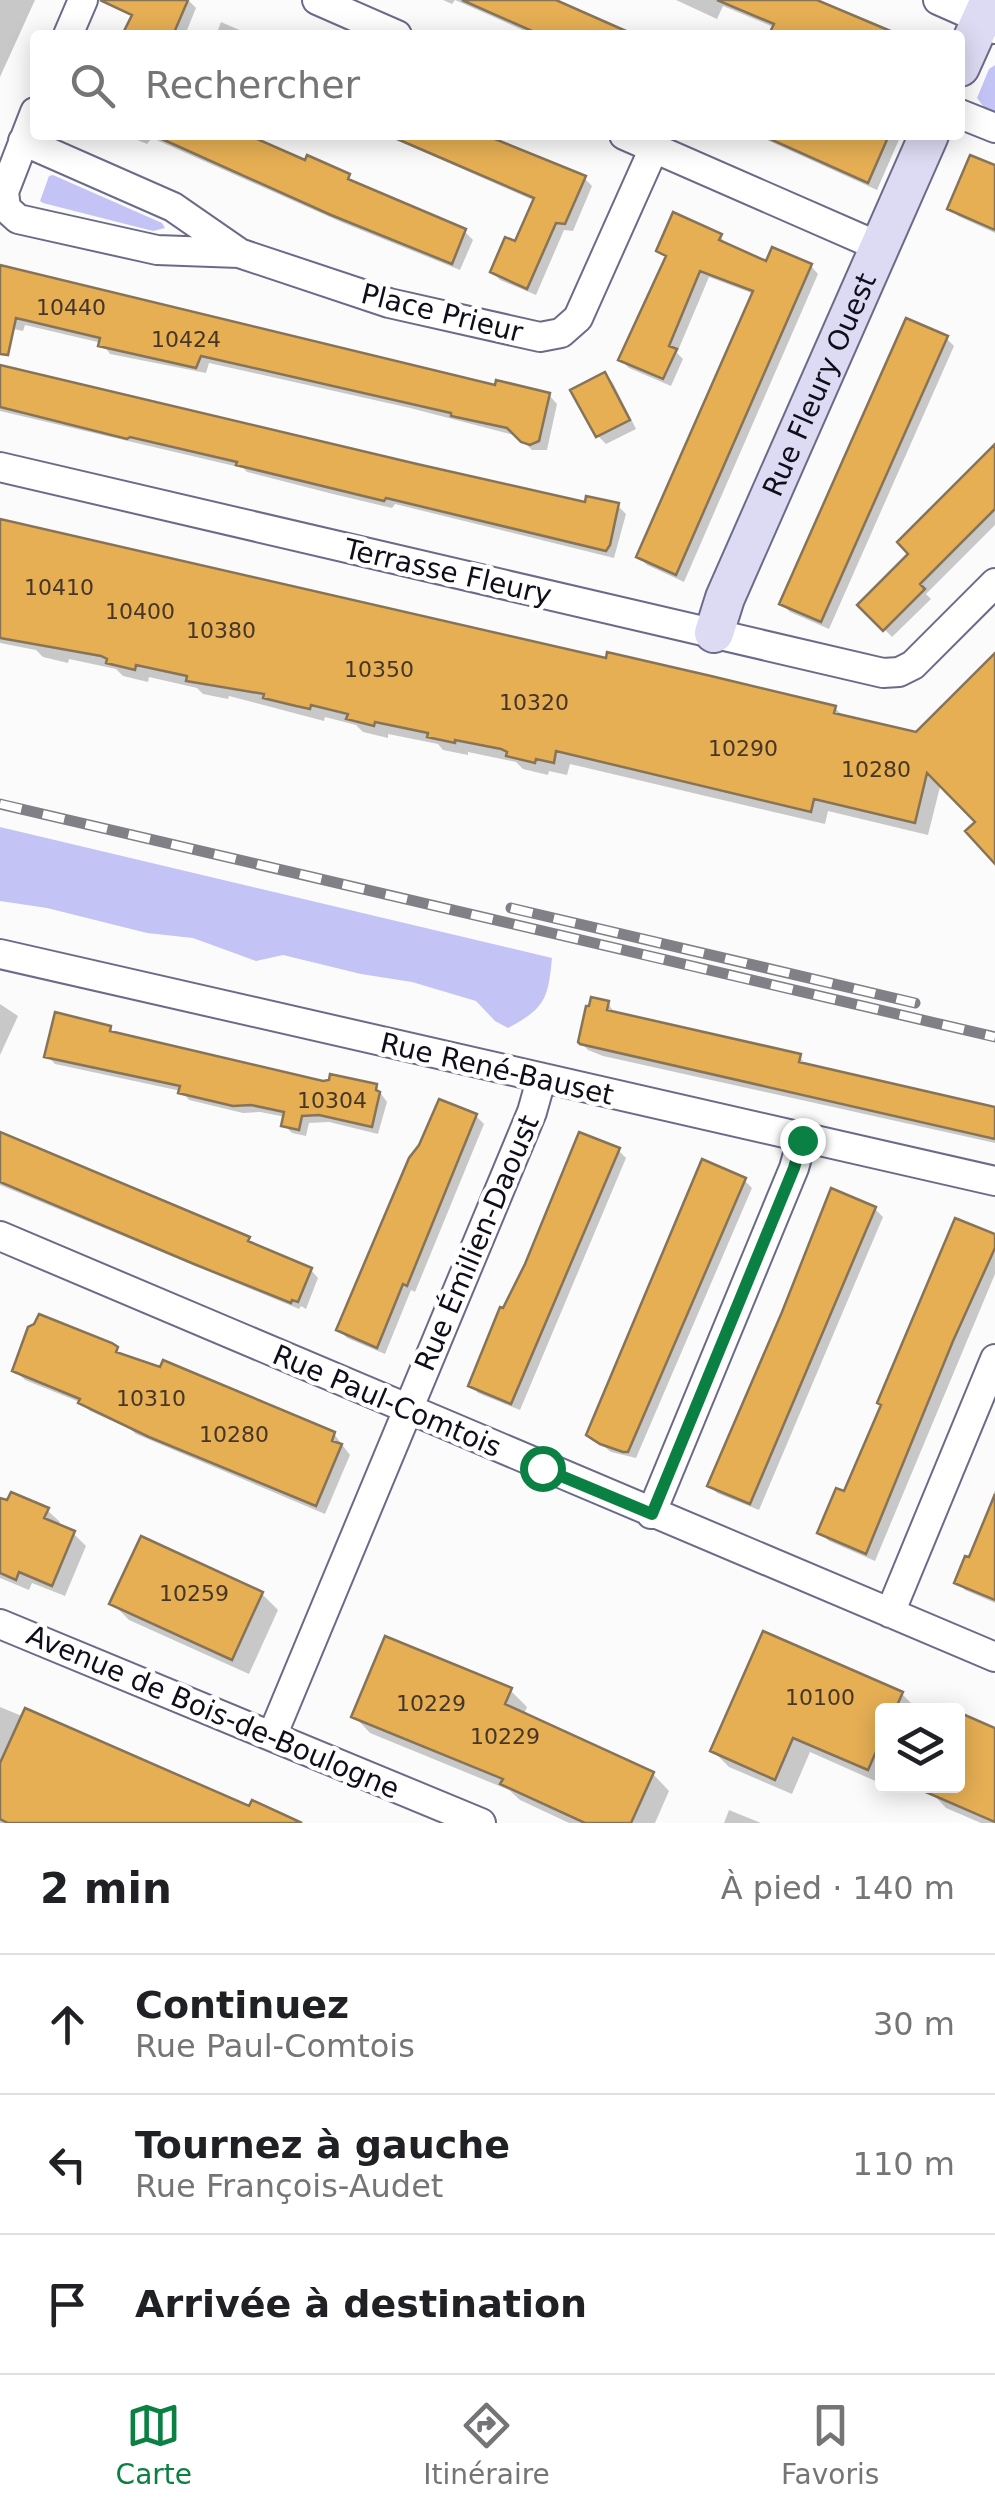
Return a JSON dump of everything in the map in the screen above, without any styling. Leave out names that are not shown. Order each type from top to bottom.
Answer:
[{"type":"street","points":[[70,30],[83,0]]},
{"type":"street","points":[[317,0],[385,30]]},
{"type":"street","points":[[938,0],[990,17],[965,59]]},
{"type":"street","points":[[965,116],[995,128]]},
{"type":"street","name":"Place Prieur","points":[[30,125],[3,198],[9,213],[18,219],[157,250],[239,253],[390,303],[532,337],[554,336],[568,329],[582,312],[654,148]]},
{"type":"street","points":[[636,140],[880,247]]},
{"type":"street","name":"Rue Fleury Ouest","points":[[714,634],[725,598],[927,140]]},
{"type":"street","name":"Place Prieur","points":[[24,141],[173,207],[239,253]]},
{"type":"street","name":"Terrasse Fleury","points":[[0,467],[878,672],[895,673],[913,665],[995,584]]},
{"type":"street","name":"Rue René-Bauset","points":[[0,954],[995,1181]]},
{"type":"street","name":"Rue Émilien-Daoust","points":[[272,1736],[532,1112],[541,1080]]},
{"type":"street","points":[[652,1514],[802,1140]]},
{"type":"street","name":"Rue Paul-Comtois","points":[[0,1236],[995,1657]]},
{"type":"street","points":[[890,1613],[995,1359]]},
{"type":"street","name":"Avenue de Bois-de-Boulogne","points":[[0,1624],[481,1823]]},
{"type":"shaded area","points":[[995,65],[995,117],[981,111],[983,106],[977,98],[989,69]]},
{"type":"shaded area","points":[[49,176],[162,223],[165,228],[153,231],[43,203],[40,201]]},
{"type":"shaded area","points":[[0,827],[552,958],[549,983],[538,1008],[508,1028],[495,1021],[476,1001],[412,982],[283,955],[256,961],[193,938],[147,933],[47,908],[0,901]]},
{"type":"building","points":[[100,0],[188,0],[175,30],[124,30],[132,15]]},
{"type":"building","points":[[462,0],[556,0],[624,30],[530,30]]},
{"type":"building","points":[[717,0],[817,0],[888,30],[771,30],[774,24]]},
{"type":"building","points":[[164,140],[259,140],[305,160],[307,155],[350,174],[348,179],[466,229],[452,264]]},
{"type":"building","points":[[400,140],[497,140],[586,176],[565,224],[556,223],[527,289],[490,272],[505,237],[515,241],[534,198]]},
{"type":"building","points":[[772,140],[887,140],[868,183]]},
{"type":"building","points":[[970,155],[995,165],[995,230],[947,209]]},
{"type":"building","points":[[673,212],[722,234],[719,240],[766,261],[772,247],[812,264],[676,575],[636,557],[753,291],[700,271],[669,346],[677,349],[663,379],[618,360],[666,256],[656,251]]},
{"type":"building","points":[[0,265],[495,385],[496,380],[550,393],[539,441],[530,445],[507,428],[201,356],[196,368],[98,346],[100,338],[16,318],[8,355],[0,354]]},
{"type":"building","points":[[906,318],[948,336],[821,622],[779,604]]},
{"type":"building","points":[[0,365],[585,502],[586,496],[619,503],[610,545],[606,551],[386,498],[384,501],[0,407]]},
{"type":"building","points":[[605,372],[630,420],[596,437],[570,390]]},
{"type":"building","points":[[995,444],[995,509],[920,584],[925,589],[883,631],[857,605],[908,554],[897,542]]},
{"type":"building","points":[[0,519],[606,658],[607,652],[711,676],[836,706],[834,713],[916,732],[995,653],[995,864],[965,831],[975,822],[927,773],[915,823],[814,799],[811,812],[556,751],[554,763],[536,759],[535,763],[506,756],[507,752],[501,749],[427,737],[428,733],[375,722],[374,726],[346,719],[348,714],[311,705],[310,709],[296,706],[263,698],[264,694],[186,681],[187,676],[106,663],[107,659],[101,656],[0,638]]},
{"type":"building","points":[[591,997],[609,1001],[607,1010],[801,1054],[799,1062],[995,1107],[995,1139],[580,1044]]},
{"type":"building","points":[[55,1012],[111,1026],[110,1031],[323,1081],[329,1080],[330,1074],[377,1084],[376,1090],[380,1092],[372,1127],[319,1115],[302,1116],[299,1130],[281,1126],[284,1112],[251,1105],[233,1106],[178,1093],[180,1086],[44,1057]]},
{"type":"building","points":[[439,1099],[477,1114],[407,1286],[403,1284],[377,1348],[336,1330],[409,1158],[419,1145]]},
{"type":"building","points":[[0,1132],[250,1237],[248,1241],[312,1268],[298,1302],[291,1303],[194,1264],[0,1182]]},
{"type":"building","points":[[579,1132],[620,1148],[511,1404],[468,1386],[500,1307],[503,1308],[525,1264]]},
{"type":"building","points":[[702,1159],[746,1178],[628,1452],[623,1452],[586,1435]]},
{"type":"building","points":[[831,1188],[876,1207],[750,1504],[707,1486]]},
{"type":"building","points":[[955,1218],[995,1234],[995,1248],[866,1554],[817,1533],[836,1488],[844,1491]]},
{"type":"building","points":[[39,1314],[112,1343],[118,1347],[116,1352],[160,1367],[163,1360],[335,1432],[332,1441],[342,1444],[316,1506],[149,1437],[78,1403],[80,1399],[12,1371],[28,1327]]},
{"type":"building","points":[[11,1492],[49,1508],[44,1518],[75,1531],[52,1586],[19,1572],[16,1580],[0,1573],[0,1498],[7,1500]]},
{"type":"building","points":[[995,1494],[995,1600],[954,1583]]},
{"type":"building","points":[[141,1536],[263,1592],[232,1660],[109,1604]]},
{"type":"building","points":[[763,1631],[903,1692],[898,1703],[875,1703],[875,1754],[868,1770],[793,1738],[775,1780],[710,1751]]},
{"type":"building","points":[[385,1636],[512,1688],[505,1704],[654,1772],[631,1823],[585,1823],[500,1784],[503,1779],[351,1717]]},
{"type":"building","points":[[25,1708],[249,1806],[252,1800],[302,1823],[8,1823],[0,1819],[0,1763]]},
{"type":"building","points":[[965,1715],[995,1728],[995,1822],[928,1793],[965,1793]]},
{"type":"railway","points":[[0,804],[995,1037]]},
{"type":"railway","points":[[511,908],[915,1003]]},
{"type":"route","points":[[542,1468],[652,1514],[802,1140]]}]
